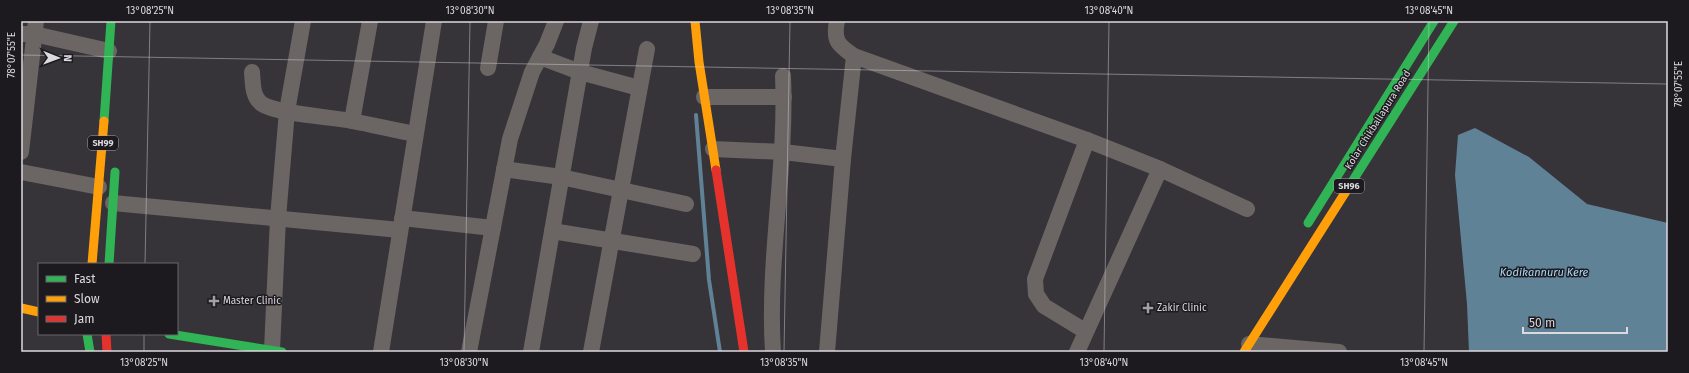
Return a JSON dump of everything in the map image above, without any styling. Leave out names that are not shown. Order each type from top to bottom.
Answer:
[{"type":"main road","name":"SH99","points":[[92,263],[111,21]]},
{"type":"main road","points":[[695,21],[704,97],[744,352]]},
{"type":"main road","name":"Kolar Chikballapura Road","points":[[1302,232],[1434,21]]},
{"type":"main road","name":"Kolar Chikballapura Road","points":[[1246,348],[1454,21]]},
{"type":"main road","name":"SH99","points":[[109,263],[116,160]]},
{"type":"main road","points":[[21,308],[38,312]]},
{"type":"main road","points":[[87,335],[90,352]]},
{"type":"main road","points":[[106,335],[107,352]]},
{"type":"main road","points":[[175,335],[277,351]]},
{"type":"street","points":[[277,351],[278,218],[287,111],[303,21]]},
{"type":"street","points":[[352,121],[370,21]]},
{"type":"street","points":[[382,352],[415,134],[434,21]]},
{"type":"street","points":[[488,68],[496,21]]},
{"type":"street","points":[[468,352],[510,139],[532,72],[556,21]]},
{"type":"street","points":[[531,352],[580,72],[591,21]]},
{"type":"street","points":[[837,21],[835,32],[839,46],[854,56],[1087,140],[1160,169],[1247,209]]},
{"type":"street","points":[[21,152],[30,30],[109,51]]},
{"type":"street","points":[[591,352],[647,49]]},
{"type":"street","points":[[827,352],[842,159],[854,56]]},
{"type":"street","points":[[540,57],[580,72],[639,88]]},
{"type":"street","points":[[252,72],[253,89],[257,98],[262,104],[287,111],[352,121],[415,134]]},
{"type":"street","points":[[773,352],[771,320],[782,152],[784,97],[783,76]]},
{"type":"street","points":[[704,97],[784,97]]},
{"type":"street","points":[[1085,332],[1044,306],[1036,294],[1035,279],[1087,140]]},
{"type":"street","points":[[713,149],[782,152],[842,159]]},
{"type":"street","points":[[504,169],[561,177],[686,204]]},
{"type":"street","points":[[1077,352],[1160,169]]},
{"type":"street","points":[[21,172],[99,187]]},
{"type":"street","points":[[113,202],[278,218],[493,228]]},
{"type":"street","points":[[552,231],[611,242],[693,254]]},
{"type":"street","points":[[1246,348],[1339,352]]},
{"type":"water","name":"Kodikannuru Kere","points":[[1475,128],[1529,157],[1587,204],[1668,223],[1668,352],[1469,352],[1467,304],[1455,175],[1458,135]]},
{"type":"waterway","points":[[696,115],[709,280],[720,352]]},
{"type":"traffic: fast","points":[[104,121],[111,21]]},
{"type":"traffic: fast","points":[[1308,223],[1434,21]]},
{"type":"traffic: fast","points":[[1350,185],[1454,21]]},
{"type":"traffic: fast","points":[[109,263],[115,172]]},
{"type":"traffic: fast","points":[[87,335],[90,352]]},
{"type":"traffic: fast","points":[[175,335],[282,352]]},
{"type":"traffic: slow","points":[[695,21],[699,62],[716,170]]},
{"type":"traffic: slow","points":[[92,263],[104,121]]},
{"type":"traffic: slow","points":[[1244,352],[1350,185]]},
{"type":"traffic: slow","points":[[21,308],[38,312]]},
{"type":"traffic: jam","points":[[716,170],[744,352]]},
{"type":"traffic: jam","points":[[106,335],[107,352]]},
{"type":"place","name":"Master Clinic","points":[[214,301]]},
{"type":"place","name":"Zakir Clinic","points":[[1148,308]]}]
